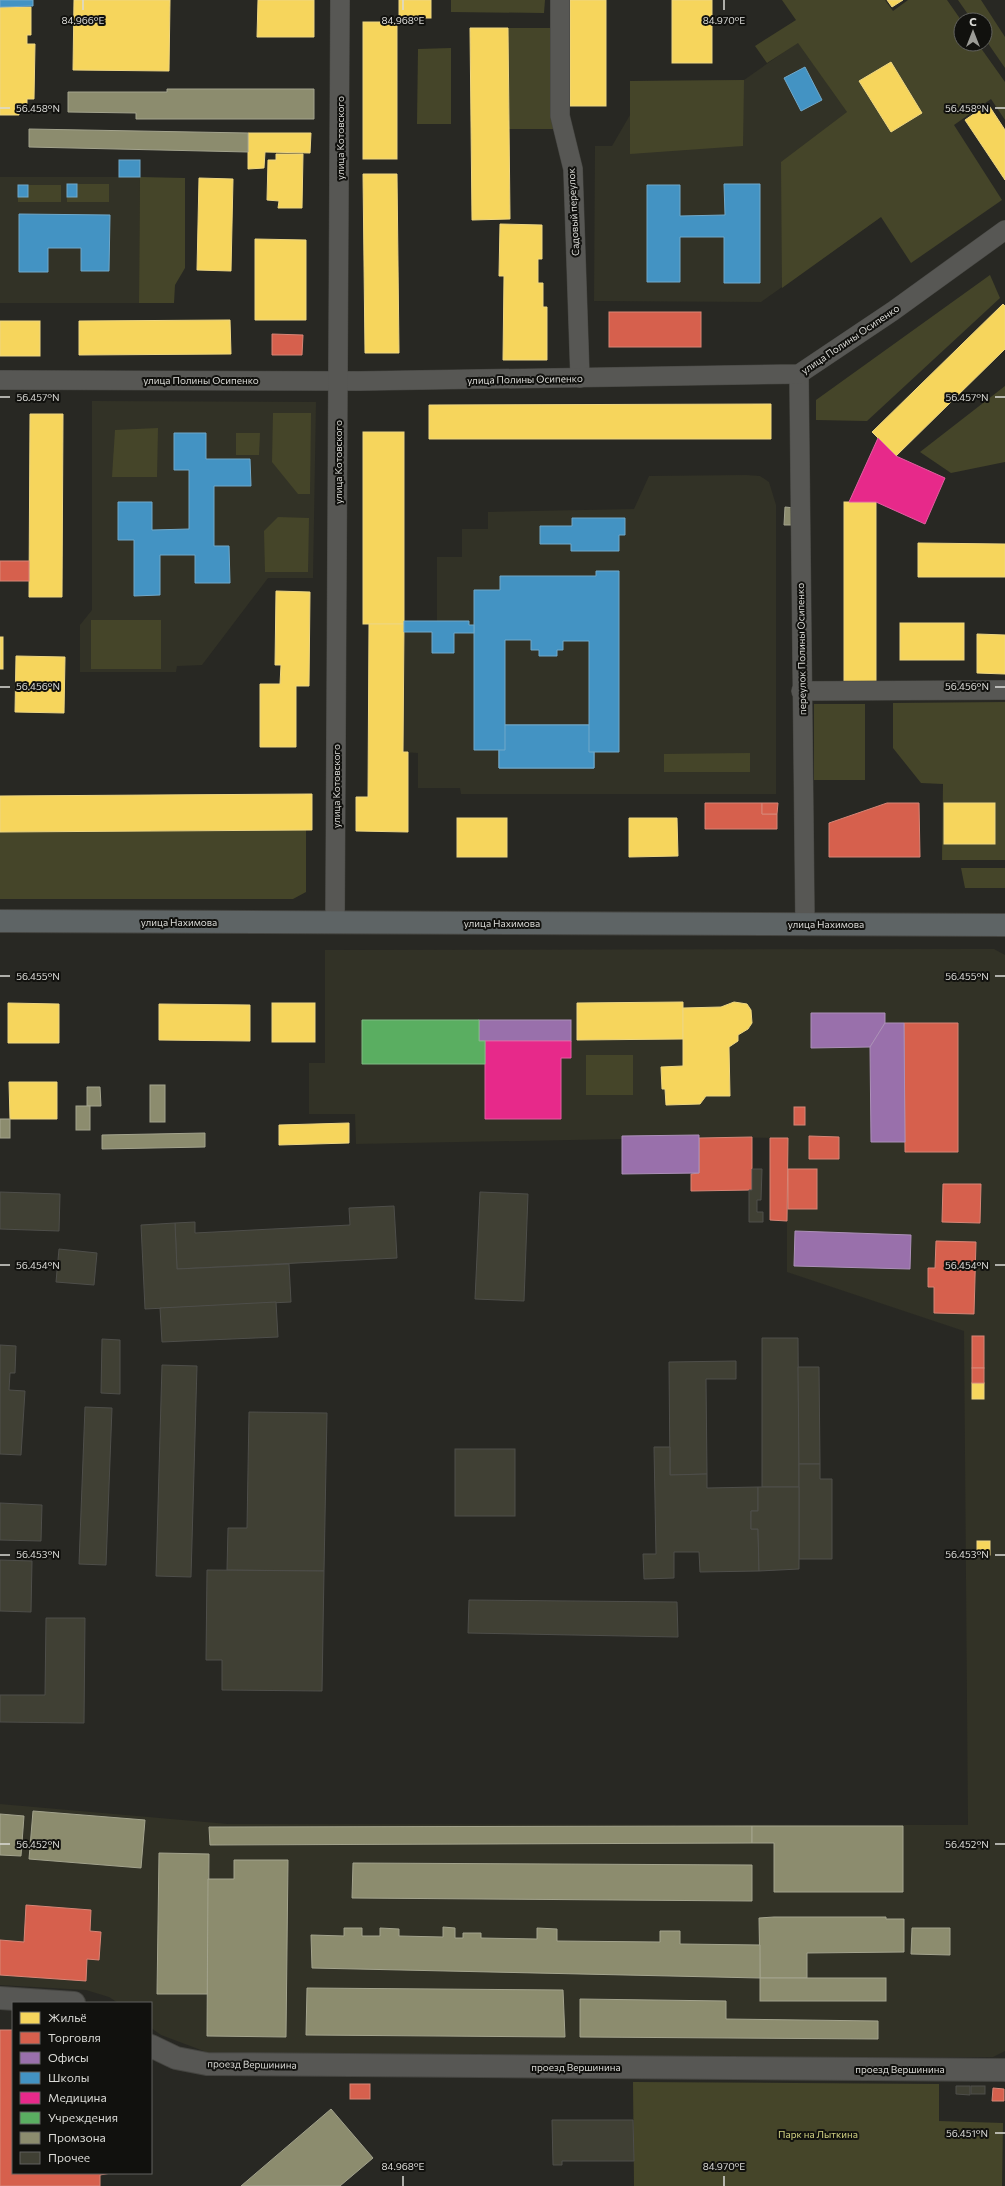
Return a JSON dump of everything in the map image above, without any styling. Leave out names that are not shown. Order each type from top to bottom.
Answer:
[{"type":"main road","name":"улица Нахимова","points":[[0,921],[1005,925]]},
{"type":"street","name":"улица Котовского","points":[[335,923],[340,0]]},
{"type":"street","name":"Садовый переулок","points":[[560,0],[560,116],[572,169],[580,378]]},
{"type":"street","name":"улица Полины Осипенко","points":[[0,380],[338,381],[799,374],[893,311],[1005,230]]},
{"type":"street","name":"переулок Полины Осипенко","points":[[799,374],[805,924]]},
{"type":"street","points":[[802,691],[1005,690]]},
{"type":"street","points":[[0,1998],[59,2002]]},
{"type":"street","name":"проезд Вершинина","points":[[152,2046],[176,2058],[207,2064],[1005,2070]]},
{"type":"shaded area","points":[[798,42],[908,198],[761,302],[594,301],[595,146],[612,146],[630,115],[630,81],[744,80]]},
{"type":"shaded area","points":[[0,177],[140,177],[139,303],[0,303]]},
{"type":"shaded area","points":[[92,401],[316,402],[313,578],[268,578],[202,665],[177,666],[176,672],[80,672],[80,625],[92,610]]},
{"type":"shaded area","points":[[649,476],[760,476],[769,482],[776,505],[776,794],[461,794],[460,788],[418,788],[418,753],[403,752],[404,621],[437,621],[437,557],[462,557],[462,529],[488,529],[488,512],[634,509]]},
{"type":"shaded area","points":[[994,949],[1005,955],[1005,2051],[993,2057],[450,2060],[217,2056],[161,2035],[152,2029],[152,2002],[116,2002],[109,1997],[86,1990],[0,1985],[0,1804],[228,1824],[968,1825],[964,1331],[787,1272],[787,1138],[622,1136],[622,1139],[356,1144],[355,1114],[309,1114],[309,1063],[325,1063],[325,950]]},
{"type":"green space","points":[[451,0],[545,0],[544,13],[451,12]]},
{"type":"green space","points":[[782,0],[885,0],[893,11],[908,0],[947,0],[955,12],[953,12],[953,52],[984,52],[1005,82],[1005,120],[991,99],[954,125],[1002,200],[911,263],[881,217],[782,288],[781,162],[847,112],[798,43],[767,63],[755,46],[796,20]]},
{"type":"green space","points":[[958,0],[981,0],[989,12],[966,12]]},
{"type":"green space","points":[[993,18],[1005,37],[1005,68],[993,51]]},
{"type":"green space","points":[[508,28],[552,28],[553,129],[509,129]]},
{"type":"green space","points":[[451,48],[451,124],[417,124],[418,49]]},
{"type":"green space","points":[[744,80],[743,146],[630,154],[630,81]]},
{"type":"green space","points":[[140,177],[185,178],[185,268],[175,285],[174,303],[139,303]]},
{"type":"green space","points":[[67,184],[109,184],[109,202],[67,202]]},
{"type":"green space","points":[[18,185],[61,185],[61,202],[18,202]]},
{"type":"green space","points":[[990,275],[1000,298],[867,421],[816,420],[816,400]]},
{"type":"green space","points":[[1005,386],[1005,462],[951,473],[920,452]]},
{"type":"green space","points":[[273,413],[311,413],[310,494],[298,494],[272,462]]},
{"type":"green space","points":[[158,428],[157,477],[112,477],[115,430]]},
{"type":"green space","points":[[236,433],[260,433],[259,455],[236,455]]},
{"type":"green space","points":[[278,517],[309,518],[308,572],[265,572],[264,531]]},
{"type":"green space","points":[[91,620],[161,620],[161,669],[91,669]]},
{"type":"green space","points":[[1005,702],[1005,860],[942,860],[943,784],[921,783],[893,748],[893,703]]},
{"type":"green space","points":[[814,704],[865,704],[865,780],[814,780]]},
{"type":"green space","points":[[750,753],[750,772],[664,772],[664,754]]},
{"type":"green space","points":[[306,830],[306,892],[293,899],[0,899],[0,832]]},
{"type":"green space","points":[[961,868],[1005,868],[1005,888],[965,888]]},
{"type":"green space","points":[[586,1055],[633,1055],[633,1095],[586,1095]]},
{"type":"green space","name":"Парк на Лыткина","points":[[633,2082],[939,2084],[939,2121],[1003,2123],[1002,2186],[634,2186]]},
{"type":"building: Жильё","points":[[74,0],[170,0],[169,71],[73,70]]},
{"type":"building: Жильё","points":[[258,0],[314,0],[314,37],[257,37]]},
{"type":"building: Жильё","points":[[399,0],[431,0],[431,18],[399,18]]},
{"type":"building: Жильё","points":[[570,0],[606,0],[606,106],[570,106]]},
{"type":"building: Жильё","points":[[672,0],[712,0],[712,63],[672,63]]},
{"type":"building: Жильё","points":[[887,0],[903,0],[892,7]]},
{"type":"building: Жильё","points":[[0,7],[31,7],[31,35],[27,35],[27,44],[35,44],[34,99],[27,99],[27,107],[19,106],[19,115],[0,115]]},
{"type":"building: Жильё","points":[[363,22],[397,22],[397,159],[363,159]]},
{"type":"building: Жильё","points":[[470,28],[508,28],[510,219],[472,220]]},
{"type":"building: Жильё","points":[[891,62],[922,113],[891,132],[859,81]]},
{"type":"building: Жильё","points":[[988,104],[1005,130],[1005,180],[965,120]]},
{"type":"building: Жильё","points":[[248,133],[311,133],[310,153],[265,152],[264,168],[248,169]]},
{"type":"building: Жильё","points":[[276,154],[303,154],[302,208],[278,208],[279,201],[267,200],[268,160],[276,160]]},
{"type":"building: Жильё","points":[[363,174],[397,174],[399,353],[365,353]]},
{"type":"building: Жильё","points":[[199,178],[233,179],[231,271],[197,270]]},
{"type":"building: Жильё","points":[[500,224],[542,225],[542,259],[538,259],[538,283],[543,283],[543,307],[547,307],[547,360],[503,360],[504,276],[499,276]]},
{"type":"building: Жильё","points":[[255,239],[306,240],[306,320],[255,320]]},
{"type":"building: Жильё","points":[[1003,304],[1005,306],[1005,349],[896,456],[872,432]]},
{"type":"building: Жильё","points":[[230,320],[231,354],[79,355],[79,321]]},
{"type":"building: Жильё","points":[[0,321],[40,321],[40,356],[0,356]]},
{"type":"building: Жильё","points":[[771,404],[771,439],[429,439],[429,405]]},
{"type":"building: Жильё","points":[[30,414],[63,414],[62,597],[29,597]]},
{"type":"building: Жильё","points":[[363,432],[404,432],[404,624],[363,624]]},
{"type":"building: Жильё","points":[[844,502],[876,502],[876,684],[844,684]]},
{"type":"building: Жильё","points":[[918,543],[1005,544],[1005,577],[918,577]]},
{"type":"building: Жильё","points":[[276,591],[310,592],[309,686],[296,686],[296,747],[260,747],[260,684],[280,684],[281,665],[275,665]]},
{"type":"building: Жильё","points":[[900,623],[964,623],[964,660],[900,660]]},
{"type":"building: Жильё","points":[[369,624],[404,624],[403,752],[408,752],[408,832],[356,831],[356,797],[368,797]]},
{"type":"building: Жильё","points":[[977,634],[1005,635],[1005,674],[977,673]]},
{"type":"building: Жильё","points":[[0,637],[3,637],[3,669],[0,669]]},
{"type":"building: Жильё","points":[[16,656],[65,657],[64,713],[15,712]]},
{"type":"building: Жильё","points":[[312,794],[312,830],[0,832],[0,796]]},
{"type":"building: Жильё","points":[[944,803],[995,803],[995,844],[944,844]]},
{"type":"building: Жильё","points":[[457,818],[507,818],[507,857],[457,857]]},
{"type":"building: Жильё","points":[[629,818],[677,818],[678,856],[629,857]]},
{"type":"building: Жильё","points":[[683,1002],[683,1039],[577,1040],[577,1003]]},
{"type":"building: Жильё","points":[[734,1002],[747,1004],[751,1010],[752,1023],[748,1029],[738,1035],[738,1041],[729,1047],[730,1096],[706,1096],[700,1104],[666,1105],[665,1089],[662,1089],[661,1067],[683,1066],[683,1008],[721,1007]]},
{"type":"building: Жильё","points":[[8,1003],[59,1004],[59,1043],[8,1043]]},
{"type":"building: Жильё","points":[[272,1003],[315,1003],[315,1042],[272,1042]]},
{"type":"building: Жильё","points":[[159,1004],[250,1005],[250,1041],[159,1040]]},
{"type":"building: Жильё","points":[[9,1082],[57,1082],[57,1119],[10,1119]]},
{"type":"building: Жильё","points":[[349,1123],[349,1143],[279,1145],[279,1125]]},
{"type":"building: Жильё","points":[[972,1383],[984,1383],[984,1399],[972,1399]]},
{"type":"building: Жильё","points":[[977,1541],[990,1541],[990,1555],[977,1555]]},
{"type":"building: Торговля","points":[[609,312],[701,312],[701,347],[609,347]]},
{"type":"building: Торговля","points":[[272,334],[303,335],[302,355],[272,355]]},
{"type":"building: Торговля","points":[[0,561],[29,561],[29,581],[0,581]]},
{"type":"building: Торговля","points":[[705,803],[762,803],[762,814],[777,814],[777,829],[705,829]]},
{"type":"building: Торговля","points":[[762,803],[778,803],[777,814],[762,814]]},
{"type":"building: Торговля","points":[[887,803],[919,803],[920,857],[829,857],[829,823]]},
{"type":"building: Торговля","points":[[904,1023],[958,1023],[958,1152],[905,1152]]},
{"type":"building: Торговля","points":[[794,1107],[805,1107],[805,1125],[794,1125]]},
{"type":"building: Торговля","points":[[809,1136],[839,1137],[839,1159],[809,1159]]},
{"type":"building: Торговля","points":[[752,1137],[752,1190],[691,1191],[691,1174],[699,1173],[699,1138]]},
{"type":"building: Торговля","points":[[770,1138],[788,1138],[787,1221],[770,1220]]},
{"type":"building: Торговля","points":[[788,1169],[817,1169],[817,1209],[788,1209]]},
{"type":"building: Торговля","points":[[943,1184],[981,1184],[980,1223],[942,1222]]},
{"type":"building: Торговля","points":[[936,1241],[976,1242],[974,1314],[934,1313],[934,1287],[928,1287],[928,1268],[935,1268]]},
{"type":"building: Торговля","points":[[972,1336],[984,1336],[984,1368],[972,1368]]},
{"type":"building: Торговля","points":[[972,1368],[984,1368],[984,1383],[972,1383]]},
{"type":"building: Торговля","points":[[26,1905],[91,1910],[90,1931],[101,1932],[99,1960],[87,1959],[86,1981],[0,1975],[0,1940],[24,1942]]},
{"type":"building: Торговля","points":[[0,2030],[12,2030],[12,2174],[106,2174],[100,2175],[100,2186],[0,2186]]},
{"type":"building: Торговля","points":[[350,2084],[370,2084],[370,2099],[350,2099]]},
{"type":"building: Торговля","points":[[993,2088],[1004,2089],[1004,2101],[992,2101]]},
{"type":"building: Офисы","points":[[811,1013],[885,1013],[885,1023],[870,1047],[811,1048]]},
{"type":"building: Офисы","points":[[479,1020],[571,1020],[571,1041],[479,1041]]},
{"type":"building: Офисы","points":[[885,1023],[904,1023],[905,1142],[871,1142],[870,1047]]},
{"type":"building: Офисы","points":[[699,1135],[699,1173],[622,1174],[622,1136]]},
{"type":"building: Офисы","points":[[795,1231],[911,1235],[910,1269],[794,1266]]},
{"type":"building: Школы","points":[[0,0],[33,0],[33,6],[0,7]]},
{"type":"building: Школы","points":[[805,67],[822,100],[801,111],[784,78]]},
{"type":"building: Школы","points":[[119,160],[140,160],[140,177],[119,177]]},
{"type":"building: Школы","points":[[67,184],[77,184],[77,197],[67,197]]},
{"type":"building: Школы","points":[[724,184],[760,184],[760,283],[724,283],[724,237],[680,237],[680,282],[647,282],[647,185],[680,185],[680,216],[725,215]]},
{"type":"building: Школы","points":[[18,185],[28,185],[28,197],[18,197]]},
{"type":"building: Школы","points":[[19,214],[110,215],[109,271],[81,271],[81,248],[48,248],[48,272],[19,272]]},
{"type":"building: Школы","points":[[174,433],[206,433],[206,459],[250,459],[251,486],[214,486],[214,546],[229,546],[230,583],[195,583],[195,555],[160,555],[160,595],[134,596],[134,540],[118,540],[118,502],[152,502],[152,530],[189,529],[189,470],[174,470]]},
{"type":"building: Школы","points":[[572,518],[625,518],[625,535],[619,535],[619,551],[571,551],[571,544],[540,544],[540,526],[572,526]]},
{"type":"building: Школы","points":[[596,571],[619,571],[619,752],[594,752],[594,768],[499,768],[499,750],[474,750],[474,590],[500,590],[500,576],[596,576]],"holes":[[[505,640],[531,640],[531,650],[539,650],[539,656],[557,656],[557,650],[563,650],[563,641],[589,641],[589,725],[505,725]]]},
{"type":"building: Школы","points":[[404,621],[469,621],[469,625],[474,625],[474,633],[454,633],[454,653],[432,653],[432,632],[404,632]]},
{"type":"building: Школы","points":[[505,725],[589,725],[589,752],[594,752],[594,768],[499,768],[499,750],[505,750]]},
{"type":"building: Медицина","points":[[878,438],[896,456],[945,478],[925,524],[876,502],[849,502]]},
{"type":"building: Медицина","points":[[485,1041],[571,1041],[571,1058],[561,1058],[561,1119],[485,1119]]},
{"type":"building: Учреждения","points":[[362,1020],[479,1020],[479,1041],[485,1041],[485,1064],[362,1064]]},
{"type":"building: Промзона","points":[[167,89],[314,89],[314,119],[136,119],[136,113],[68,112],[68,92],[167,92]]},
{"type":"building: Промзона","points":[[29,129],[248,133],[248,152],[29,147]]},
{"type":"building: Промзона","points":[[785,507],[795,508],[794,525],[784,525]]},
{"type":"building: Промзона","points":[[150,1085],[165,1085],[165,1122],[150,1122]]},
{"type":"building: Промзона","points":[[87,1087],[100,1087],[101,1106],[87,1106]]},
{"type":"building: Промзона","points":[[76,1106],[90,1106],[90,1130],[76,1130]]},
{"type":"building: Промзона","points":[[0,1119],[10,1119],[10,1138],[0,1138]]},
{"type":"building: Промзона","points":[[205,1133],[205,1147],[102,1149],[102,1135]]},
{"type":"building: Промзона","points":[[33,1811],[145,1820],[141,1868],[29,1859]]},
{"type":"building: Промзона","points":[[0,1814],[24,1816],[21,1856],[0,1855]]},
{"type":"building: Промзона","points":[[752,1826],[752,1843],[210,1845],[209,1827]]},
{"type":"building: Промзона","points":[[752,1826],[903,1826],[903,1892],[774,1892],[774,1843],[752,1843]]},
{"type":"building: Промзона","points":[[159,1853],[209,1854],[208,1994],[157,1994]]},
{"type":"building: Промзона","points":[[234,1860],[288,1860],[286,2037],[207,2036],[208,1879],[234,1879]]},
{"type":"building: Промзона","points":[[353,1863],[752,1865],[752,1901],[352,1898]]},
{"type":"building: Промзона","points":[[886,1917],[886,1919],[904,1919],[904,1952],[807,1953],[807,1978],[760,1978],[759,1918]]},
{"type":"building: Промзона","points":[[443,1927],[455,1928],[455,1938],[463,1938],[463,1933],[481,1933],[481,1938],[537,1939],[537,1928],[557,1929],[557,1941],[660,1942],[660,1931],[680,1931],[680,1944],[760,1945],[760,1978],[312,1968],[311,1935],[344,1936],[344,1928],[362,1928],[362,1936],[380,1936],[380,1928],[399,1929],[399,1936],[443,1937]]},
{"type":"building: Промзона","points":[[912,1928],[950,1928],[950,1955],[911,1954]]},
{"type":"building: Промзона","points":[[760,1978],[886,1978],[886,2001],[760,2001]]},
{"type":"building: Промзона","points":[[307,1988],[563,1990],[565,2037],[306,2035]]},
{"type":"building: Промзона","points":[[580,1999],[726,2001],[726,2019],[878,2021],[878,2039],[580,2037]]},
{"type":"building: Промзона","points":[[331,2109],[373,2158],[340,2186],[241,2186]]},
{"type":"building: Прочее","points":[[752,1169],[762,1169],[761,1200],[757,1200],[757,1212],[763,1212],[763,1222],[749,1222],[749,1190],[752,1190]]},
{"type":"building: Прочее","points":[[0,1192],[60,1194],[59,1231],[0,1229]]},
{"type":"building: Прочее","points":[[480,1192],[528,1194],[524,1301],[475,1299]]},
{"type":"building: Прочее","points":[[394,1206],[397,1258],[177,1269],[175,1223],[195,1222],[195,1233],[350,1225],[349,1208]]},
{"type":"building: Прочее","points":[[175,1223],[177,1269],[289,1264],[291,1302],[145,1309],[141,1225]]},
{"type":"building: Прочее","points":[[59,1249],[97,1253],[94,1285],[56,1282]]},
{"type":"building: Прочее","points":[[276,1302],[278,1337],[162,1342],[160,1308]]},
{"type":"building: Прочее","points":[[762,1338],[798,1338],[799,1487],[762,1487]]},
{"type":"building: Прочее","points":[[102,1339],[120,1340],[120,1394],[101,1393]]},
{"type":"building: Прочее","points":[[0,1345],[16,1346],[15,1373],[10,1373],[9,1390],[25,1391],[21,1455],[0,1454]]},
{"type":"building: Прочее","points":[[736,1361],[736,1379],[706,1379],[707,1474],[670,1475],[669,1362]]},
{"type":"building: Прочее","points":[[162,1365],[197,1366],[191,1577],[156,1576]]},
{"type":"building: Прочее","points":[[798,1367],[819,1367],[820,1464],[799,1464]]},
{"type":"building: Прочее","points":[[85,1407],[112,1408],[106,1565],[79,1564]]},
{"type":"building: Прочее","points":[[249,1412],[327,1413],[324,1571],[227,1570],[228,1528],[247,1528]]},
{"type":"building: Прочее","points":[[654,1447],[670,1447],[670,1475],[707,1474],[707,1488],[758,1487],[758,1511],[751,1511],[751,1529],[758,1529],[759,1571],[700,1572],[699,1552],[674,1552],[674,1578],[644,1579],[643,1554],[656,1554]]},
{"type":"building: Прочее","points":[[455,1449],[515,1449],[515,1516],[455,1516]]},
{"type":"building: Прочее","points":[[799,1464],[820,1464],[820,1479],[832,1479],[832,1559],[799,1559]]},
{"type":"building: Прочее","points":[[758,1487],[799,1487],[799,1569],[759,1571],[758,1529],[751,1529],[751,1511],[758,1511]]},
{"type":"building: Прочее","points":[[0,1503],[42,1505],[41,1541],[0,1540]]},
{"type":"building: Прочее","points":[[0,1560],[32,1561],[31,1612],[0,1611]]},
{"type":"building: Прочее","points":[[207,1570],[324,1571],[322,1691],[222,1690],[222,1660],[206,1660]]},
{"type":"building: Прочее","points":[[469,1600],[677,1602],[678,1637],[468,1633]]},
{"type":"building: Прочее","points":[[46,1618],[85,1618],[84,1723],[0,1722],[0,1695],[45,1695]]},
{"type":"building: Прочее","points":[[956,2086],[970,2086],[970,2095],[956,2094]]},
{"type":"building: Прочее","points":[[971,2086],[985,2086],[985,2094],[971,2094]]},
{"type":"building: Прочее","points":[[552,2120],[633,2120],[634,2161],[562,2161],[562,2165],[553,2165]]}]
